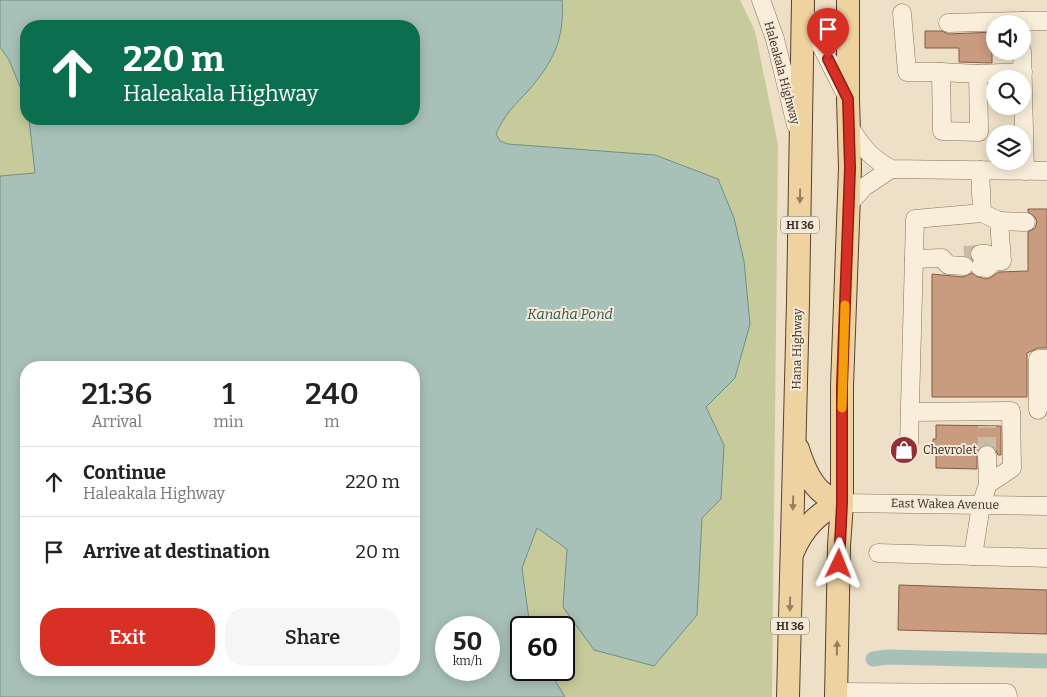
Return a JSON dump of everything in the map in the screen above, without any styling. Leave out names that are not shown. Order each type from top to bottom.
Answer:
[{"type":"main road","points":[[836,694],[839,546],[842,503],[842,386],[850,168],[848,0]]},
{"type":"main road","name":"Hana Highway","points":[[788,697],[801,147],[801,3]]},
{"type":"main road","name":"HI 36","points":[[795,436],[802,461],[814,484],[823,494],[842,503]]},
{"type":"main road","name":"HI 36","points":[[792,555],[801,535],[812,522],[829,508],[842,503]]},
{"type":"street","name":"Haleakala Highway","points":[[761,0],[775,39],[801,147]]},
{"type":"street","points":[[801,3],[848,99]]},
{"type":"street","points":[[902,13],[908,72],[986,74]]},
{"type":"street","points":[[1031,22],[1047,21]]},
{"type":"street","points":[[948,23],[986,22]]},
{"type":"street","points":[[941,72],[942,131],[979,132],[978,74]]},
{"type":"street","points":[[1023,115],[1024,171]]},
{"type":"street","points":[[848,125],[874,159],[891,169],[1047,171]]},
{"type":"street","points":[[848,205],[864,187],[891,169]]},
{"type":"street","points":[[980,170],[982,212]]},
{"type":"street","points":[[909,443],[915,219],[982,212],[999,221],[1026,222]]},
{"type":"street","points":[[914,259],[942,258],[948,265],[977,261],[1002,261],[999,221]]},
{"type":"street","points":[[910,412],[987,418],[1011,411],[1043,410],[1038,359],[1047,359]]},
{"type":"street","points":[[988,484],[1012,468],[1011,411]]},
{"type":"street","points":[[973,556],[981,505],[988,484],[987,455]]},
{"type":"street","name":"East Wakea Avenue","points":[[842,503],[1047,506]]},
{"type":"street","points":[[878,552],[1047,558]]},
{"type":"street","points":[[836,694],[1001,696]]},
{"type":"green space","points":[[562,0],[740,0],[755,31],[778,145],[772,697],[565,697],[556,681],[575,681],[575,616],[529,616],[522,568],[537,528],[567,549],[563,606],[697,615],[702,518],[721,499],[724,445],[706,407],[735,378],[569,149],[508,144],[500,141],[496,134],[510,111],[550,60],[559,38]]},
{"type":"green space","points":[[0,47],[9,60],[20,87],[20,125],[30,125],[35,173],[0,176]]},
{"type":"water","name":"Kanaha Pond","points":[[0,0],[562,0],[561,27],[556,49],[537,80],[502,122],[496,134],[500,141],[508,144],[655,155],[718,179],[734,218],[744,261],[750,324],[735,378],[706,407],[724,445],[721,499],[702,518],[697,615],[654,666],[594,650],[575,624],[575,616],[569,616],[563,607],[567,549],[537,528],[522,568],[529,616],[510,616],[510,681],[556,681],[565,697],[0,697],[0,176],[35,173],[30,125],[420,125],[420,20],[20,20],[20,87],[9,60],[0,47]]},
{"type":"building","points":[[925,31],[942,31],[948,34],[986,32],[986,60],[992,60],[992,63],[959,62],[959,48],[925,48]]},
{"type":"building","points":[[1028,209],[1047,209],[1047,348],[1038,348],[1027,353],[1027,397],[932,397],[932,274],[963,277],[972,273],[986,279],[999,272],[1028,271],[1028,232],[1035,228],[1037,222],[1035,217],[1028,212]]},
{"type":"building","points":[[936,425],[1001,426],[1001,455],[998,455],[992,446],[986,444],[977,450],[977,469],[936,468],[936,455],[933,455],[933,439],[936,439]]},
{"type":"building","points":[[899,585],[1047,590],[1047,634],[898,630]]},
{"type":"waterway","points":[[873,659],[888,657],[1047,661]]},
{"type":"tunnel","points":[[964,255],[980,254]]},
{"type":"tunnel","points":[[987,426],[987,455]]},
{"type":"slow traffic","points":[[842,408],[845,305]]},
{"type":"place","name":"Chevrolet","points":[[904,450]]},
{"type":"route","points":[[828,59],[848,99],[850,168],[842,386],[842,503],[839,564]]}]
